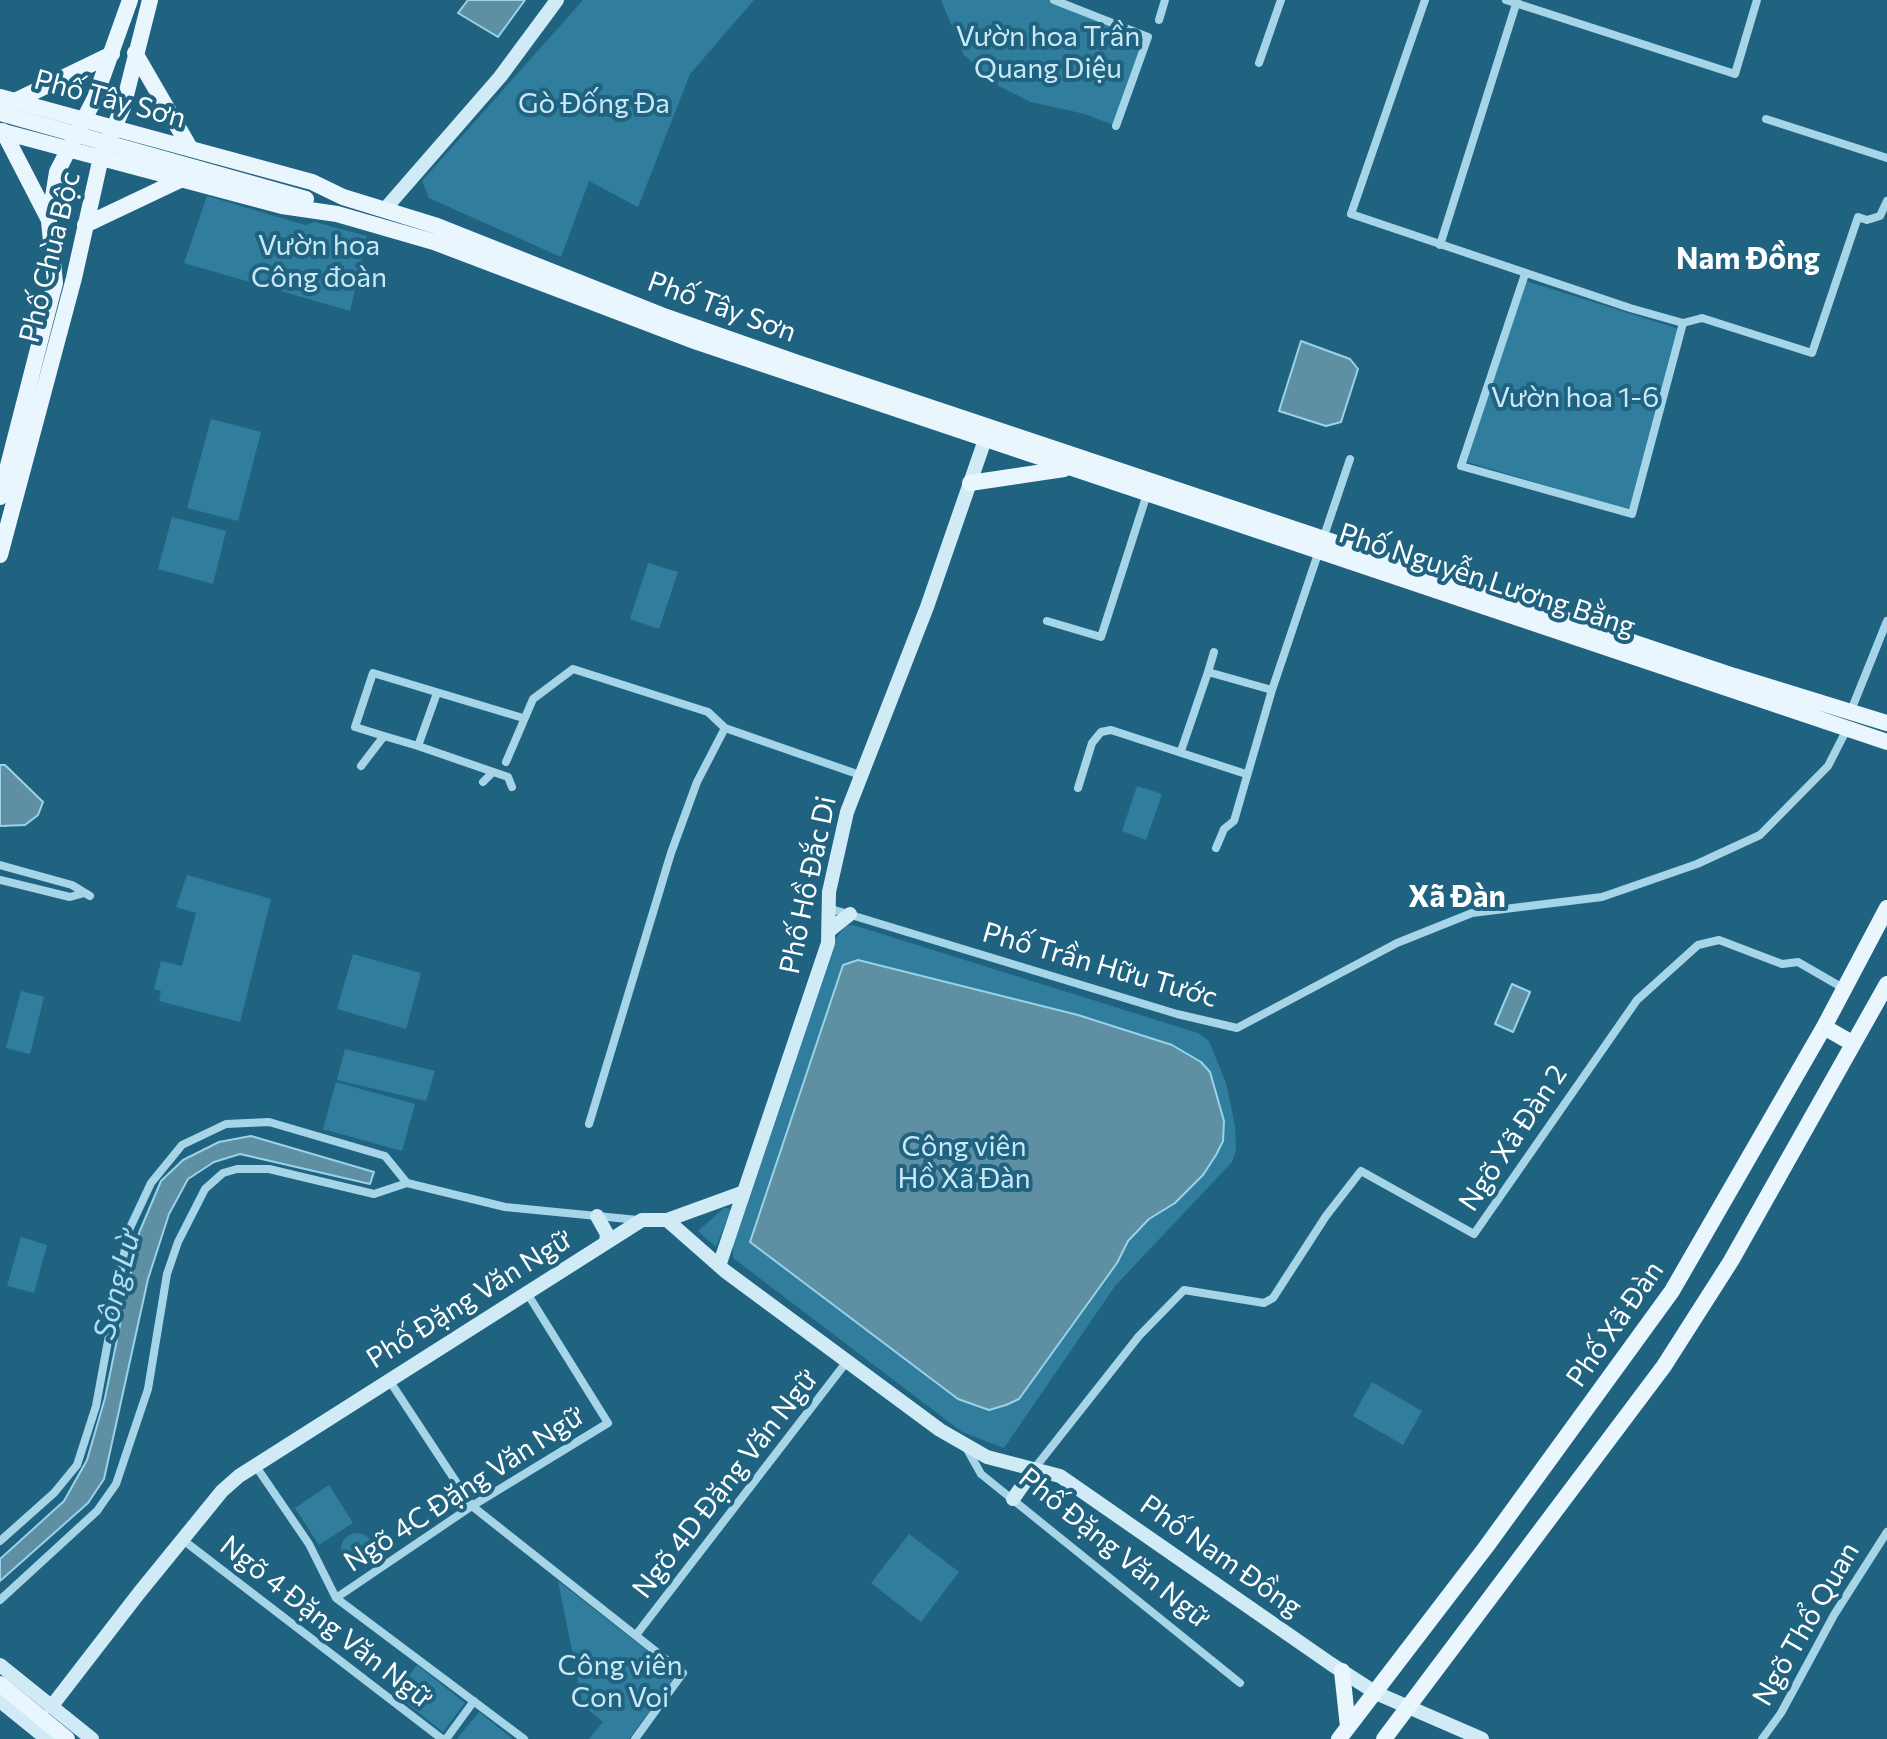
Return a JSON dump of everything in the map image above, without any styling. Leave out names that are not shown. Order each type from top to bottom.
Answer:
[{"type":"main road","name":"Phố Chùa Bộc","points":[[0,497],[55,283],[49,221],[57,172],[85,118],[112,54],[130,0]]},
{"type":"main road","name":"Phố Chùa Bộc","points":[[0,555],[101,157],[123,107],[150,0]]},
{"type":"main road","points":[[135,53],[190,148]]},
{"type":"main road","points":[[8,99],[112,54]]},
{"type":"main road","name":"Phố Tây Sơn","points":[[8,99],[312,182],[343,197],[385,209],[513,262],[697,342],[987,433],[1085,459]]},
{"type":"main road","points":[[28,139],[40,120],[35,106]]},
{"type":"main road","points":[[0,113],[306,199]]},
{"type":"main road","points":[[1,131],[49,221]]},
{"type":"main road","name":"Phố Tây Sơn","points":[[1,131],[306,211],[337,214]]},
{"type":"main road","points":[[148,169],[145,151],[150,145],[164,140]]},
{"type":"main road","points":[[85,225],[182,179]]},
{"type":"main road","name":"Phố Tây Sơn","points":[[306,199],[343,197]]},
{"type":"main road","name":"Phố Tây Sơn","points":[[306,199],[337,214],[513,262]]},
{"type":"main road","name":"Phố Tây Sơn","points":[[987,433],[1070,468]]},
{"type":"main road","name":"Phố Nguyễn Lương Bằng","points":[[1085,459],[1321,545],[1849,720],[1887,742]]},
{"type":"main road","points":[[970,483],[1070,468]]},
{"type":"main road","name":"Phố Nguyễn Lương Bằng","points":[[1070,468],[1321,545]]},
{"type":"main road","name":"Phố Nguyễn Lương Bằng","points":[[1849,720],[1887,723]]},
{"type":"main road","name":"Phố Xã Đàn","points":[[1344,1733],[1672,1291],[1824,1027],[1887,908]]},
{"type":"main road","points":[[1384,1739],[1671,1354],[1731,1261],[1887,984]]},
{"type":"main road","points":[[1824,1027],[1852,1043]]},
{"type":"main road","points":[[1342,1671],[1344,1733]]},
{"type":"main road","points":[[0,1684],[67,1739]]},
{"type":"street","points":[[385,209],[500,77],[557,0]]},
{"type":"street","points":[[1054,0],[1148,37],[1116,126]]},
{"type":"street","points":[[1159,20],[1165,0]]},
{"type":"street","points":[[1259,63],[1280,2],[1269,0]]},
{"type":"street","points":[[1425,0],[1351,214],[1525,274],[1683,323],[1702,318],[1812,353],[1858,217],[1867,220],[1880,216],[1887,201]]},
{"type":"street","points":[[1506,0],[1735,74],[1757,0]]},
{"type":"street","points":[[1440,245],[1517,2]]},
{"type":"street","points":[[1766,119],[1887,158]]},
{"type":"street","points":[[1525,274],[1461,466],[1632,514],[1683,323]]},
{"type":"street","name":"Phố Hồ Đắc Di","points":[[719,1266],[830,930],[828,908],[847,812],[909,654],[987,433]]},
{"type":"street","points":[[1216,848],[1224,829],[1234,821],[1272,690],[1350,459]]},
{"type":"street","points":[[1047,621],[1101,637],[1147,494]]},
{"type":"street","name":"Phố Trần Hữu Tước","points":[[828,908],[1177,1014],[1237,1028],[1397,943],[1472,913],[1602,897],[1697,864],[1760,835],[1828,766],[1887,621]]},
{"type":"street","points":[[1181,751],[1214,652]]},
{"type":"street","points":[[506,762],[533,699],[573,669],[708,712],[725,728],[860,775]]},
{"type":"street","points":[[1208,672],[1272,690]]},
{"type":"street","points":[[512,787],[508,777],[355,727],[373,673],[523,718]]},
{"type":"street","points":[[418,746],[437,693]]},
{"type":"street","points":[[589,1124],[671,853],[697,782],[725,728]]},
{"type":"street","points":[[1078,788],[1092,743],[1101,732],[1111,730],[1246,774]]},
{"type":"street","points":[[361,766],[384,736]]},
{"type":"street","points":[[483,782],[493,772]]},
{"type":"street","points":[[0,865],[72,885],[86,895],[70,897],[0,880]]},
{"type":"street","points":[[29,887],[32,873]]},
{"type":"street","points":[[830,930],[850,914]]},
{"type":"street","name":"Ngõ Xã Đàn 2","points":[[1034,1469],[1139,1336],[1184,1290],[1264,1303],[1273,1298],[1326,1216],[1361,1171],[1474,1234],[1637,1000],[1698,945],[1719,940],[1782,964],[1798,962],[1843,988]]},
{"type":"street","points":[[0,1541],[54,1493],[77,1465],[96,1406],[128,1232],[151,1183],[182,1145],[226,1124],[269,1122],[385,1156],[407,1183]]},
{"type":"street","points":[[0,1600],[97,1511],[116,1484],[148,1389],[167,1274],[178,1242],[205,1189],[223,1173],[253,1167],[374,1194],[407,1183],[505,1207],[642,1220],[667,1220],[744,1192]]},
{"type":"street","points":[[597,1216],[607,1234],[606,1242]]},
{"type":"street","name":"Phố Đặng Văn Ngữ","points":[[51,1707],[222,1491],[255,1465],[642,1220]]},
{"type":"street","name":"Phố Đặng Văn Ngữ","points":[[667,1220],[719,1266],[965,1445],[987,1457],[1034,1469]]},
{"type":"street","name":"Ngõ 4C Đặng Văn Ngữ","points":[[336,1598],[472,1506],[608,1423],[527,1293]]},
{"type":"street","name":"Ngõ 4D Đặng Văn Ngữ","points":[[636,1635],[848,1360]]},
{"type":"street","points":[[389,1380],[472,1506],[683,1673],[635,1739]]},
{"type":"street","name":"Phố Đặng Văn Ngữ","points":[[965,1445],[981,1474],[1240,1683]]},
{"type":"street","points":[[255,1465],[309,1544],[336,1598],[524,1739]]},
{"type":"street","points":[[1013,1499],[1034,1469]]},
{"type":"street","name":"Phố Nam Đồng","points":[[1034,1469],[1060,1476],[1376,1693],[1472,1737]]},
{"type":"street","name":"Ngõ Thổ Quan","points":[[1762,1739],[1781,1713],[1834,1615],[1887,1532]]},
{"type":"street","name":"Ngõ 4 Đặng Văn Ngữ","points":[[183,1540],[444,1739]]},
{"type":"street","points":[[0,1665],[92,1739]]},
{"type":"street","points":[[0,1701],[47,1739]]},
{"type":"street","points":[[444,1739],[474,1701]]},
{"type":"green space","name":"Gò Đống Đa","points":[[583,0],[754,0],[690,74],[638,207],[589,181],[561,257],[429,198],[422,181]]},
{"type":"green space","name":"Vườn hoa Trần Quang Diệu","points":[[941,0],[1054,0],[1148,37],[1116,126],[1085,114],[1031,102],[999,86],[964,55]]},
{"type":"green space","name":"Vườn hoa Công đoàn","points":[[207,196],[305,225],[315,222],[367,236],[350,311],[184,263]]},
{"type":"green space","name":"Vườn hoa 1-6","points":[[1526,281],[1679,329],[1629,510],[1467,462]]},
{"type":"green space","points":[[211,419],[261,432],[238,521],[187,508]]},
{"type":"green space","points":[[172,517],[226,531],[213,584],[158,569]]},
{"type":"green space","points":[[648,563],[678,572],[659,629],[630,619]]},
{"type":"green space","points":[[1137,786],[1162,794],[1146,840],[1122,831]]},
{"type":"green space","points":[[187,875],[271,899],[240,1022],[159,1001],[161,991],[154,989],[161,961],[182,966],[196,913],[176,907]]},
{"type":"green space","name":"Công viên Hồ Xã Đàn","points":[[853,925],[1198,1033],[1209,1041],[1226,1083],[1235,1126],[1236,1151],[1232,1162],[1115,1286],[1004,1448],[962,1432],[733,1258],[733,1245],[835,939],[846,926]]},
{"type":"green space","points":[[353,954],[421,973],[406,1029],[337,1009]]},
{"type":"green space","points":[[21,991],[44,997],[30,1054],[6,1048]]},
{"type":"green space","points":[[345,1049],[435,1071],[426,1101],[337,1080]]},
{"type":"green space","points":[[336,1082],[415,1104],[402,1151],[323,1129]]},
{"type":"green space","points":[[724,1208],[729,1208],[730,1212],[716,1247],[698,1231]]},
{"type":"green space","points":[[21,1237],[47,1245],[34,1293],[7,1286]]},
{"type":"green space","points":[[1372,1382],[1422,1411],[1403,1445],[1353,1416]]},
{"type":"green space","points":[[329,1485],[353,1523],[319,1545],[295,1508]]},
{"type":"green space","points":[[357,1533],[368,1538],[373,1549],[368,1560],[357,1565],[346,1560],[341,1549],[346,1538]]},
{"type":"green space","points":[[909,1534],[959,1572],[921,1622],[871,1583]]},
{"type":"green space","name":"Công viên Con Voi","points":[[558,1581],[677,1674],[629,1739],[589,1739],[603,1722],[583,1705]]},
{"type":"green space","points":[[417,1665],[465,1703],[443,1732],[395,1694]]},
{"type":"green space","points":[[479,1712],[513,1739],[457,1739]]},
{"type":"shaded area","points":[[468,0],[525,0],[498,37],[458,13]]},
{"type":"shaded area","points":[[1301,341],[1350,359],[1358,369],[1341,422],[1326,426],[1279,411]]},
{"type":"shaded area","points":[[0,765],[5,765],[43,802],[38,815],[25,825],[0,826]]},
{"type":"shaded area","name":"Công viên Hồ Xã Đàn","points":[[858,960],[1078,1015],[1172,1045],[1201,1062],[1210,1072],[1224,1121],[1223,1141],[1216,1155],[1203,1175],[1175,1203],[1149,1219],[1128,1241],[1117,1263],[1019,1399],[1006,1405],[989,1410],[958,1399],[750,1242],[843,965]]},
{"type":"shaded area","points":[[1512,984],[1530,992],[1513,1032],[1495,1024]]},
{"type":"shaded area","points":[[251,1136],[374,1172],[370,1184],[240,1154],[214,1162],[188,1179],[169,1214],[148,1279],[104,1479],[88,1503],[0,1581],[0,1559],[64,1501],[87,1460],[105,1398],[139,1233],[161,1181],[183,1160],[219,1142]]},
{"type":"district","name":"Nam Đồng","points":[[1748,259]]},
{"type":"district","name":"Xã Đàn","points":[[1457,897]]},
{"type":"water label","name":"Sông Lừ","points":[[117,1285]]}]
